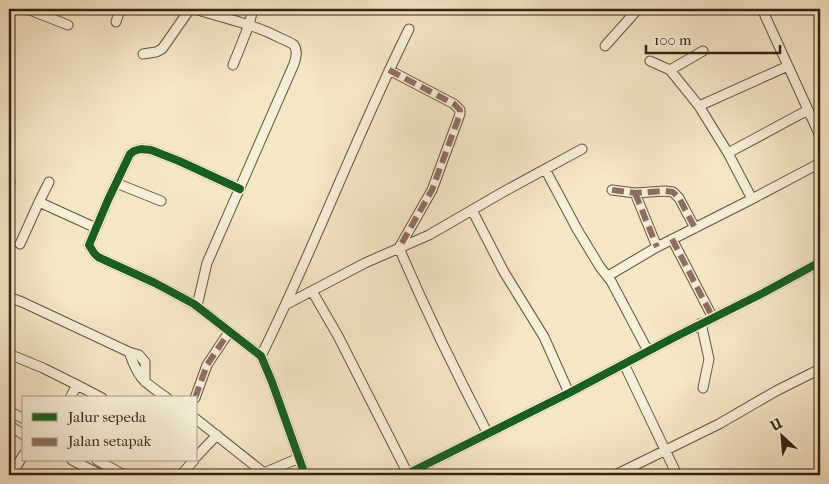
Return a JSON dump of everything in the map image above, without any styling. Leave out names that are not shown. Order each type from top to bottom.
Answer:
[{"type":"street","points":[[27,9],[68,25]]},
{"type":"street","points":[[116,22],[120,9]]},
{"type":"street","points":[[143,54],[156,52],[162,48],[190,9]]},
{"type":"street","points":[[195,9],[276,35],[292,44],[296,48],[297,55],[207,263],[197,306]]},
{"type":"street","points":[[233,65],[253,9]]},
{"type":"street","points":[[605,46],[638,9]]},
{"type":"street","points":[[762,9],[820,135]]},
{"type":"street","points":[[261,356],[287,304],[389,70],[409,30]]},
{"type":"street","points":[[670,70],[702,51]]},
{"type":"street","points":[[650,61],[670,70],[699,106],[728,153],[752,199]]},
{"type":"street","points":[[699,106],[788,66]]},
{"type":"street","points":[[389,70],[454,104],[460,110],[432,190],[399,248]]},
{"type":"street","points":[[728,153],[808,110]]},
{"type":"street","points":[[240,189],[151,150],[141,149],[134,151],[130,154],[116,183],[89,245],[98,257],[155,283],[197,306],[261,356],[306,475]]},
{"type":"street","points":[[287,304],[365,264],[429,235],[582,149]]},
{"type":"street","points":[[608,276],[672,239],[820,163]]},
{"type":"street","points":[[545,169],[576,229],[600,267],[612,281],[648,351]]},
{"type":"street","points":[[9,179],[9,188]]},
{"type":"street","points":[[20,244],[49,182]]},
{"type":"street","points":[[116,183],[161,201]]},
{"type":"street","points":[[612,190],[635,193],[673,192],[679,198],[695,228]]},
{"type":"street","points":[[635,193],[657,247]]},
{"type":"street","points":[[39,202],[96,228]]},
{"type":"street","points":[[472,210],[504,272],[544,337],[569,393]]},
{"type":"street","points":[[672,239],[713,318]]},
{"type":"street","points":[[399,248],[456,372],[488,434]]},
{"type":"street","points":[[312,291],[338,336],[406,475],[569,393],[820,262]]},
{"type":"street","points":[[9,297],[129,352],[139,377],[164,396]]},
{"type":"street","points":[[701,323],[709,359],[703,388]]},
{"type":"street","points":[[196,396],[207,365],[229,332]]},
{"type":"street","points":[[9,354],[43,368],[98,396]]},
{"type":"street","points":[[624,364],[678,475]]},
{"type":"street","points":[[615,475],[719,424],[776,391],[820,369]]},
{"type":"street","points":[[71,396],[77,384]]},
{"type":"street","points":[[9,411],[22,418]]},
{"type":"street","points":[[198,421],[263,474],[299,458]]},
{"type":"street","points":[[9,425],[22,433]]},
{"type":"street","points":[[198,455],[217,435]]},
{"type":"street","points":[[11,475],[22,457]]},
{"type":"street","points":[[76,462],[101,475]]},
{"type":"street","points":[[101,462],[124,475]]},
{"type":"street","points":[[181,475],[192,462]]},
{"type":"marked path","points":[[389,70],[454,104],[460,110],[432,190],[399,248]]},
{"type":"marked path","points":[[612,190],[635,193],[673,192],[679,198],[695,228]]},
{"type":"marked path","points":[[635,193],[657,247]]},
{"type":"marked path","points":[[672,239],[713,318]]},
{"type":"marked path","points":[[196,396],[207,365],[229,332]]},
{"type":"cycle path","points":[[240,189],[151,150],[141,149],[134,151],[130,154],[89,245],[98,257],[155,283],[194,304],[261,356],[305,475]]},
{"type":"cycle path","points":[[405,475],[569,393],[820,262]]}]
